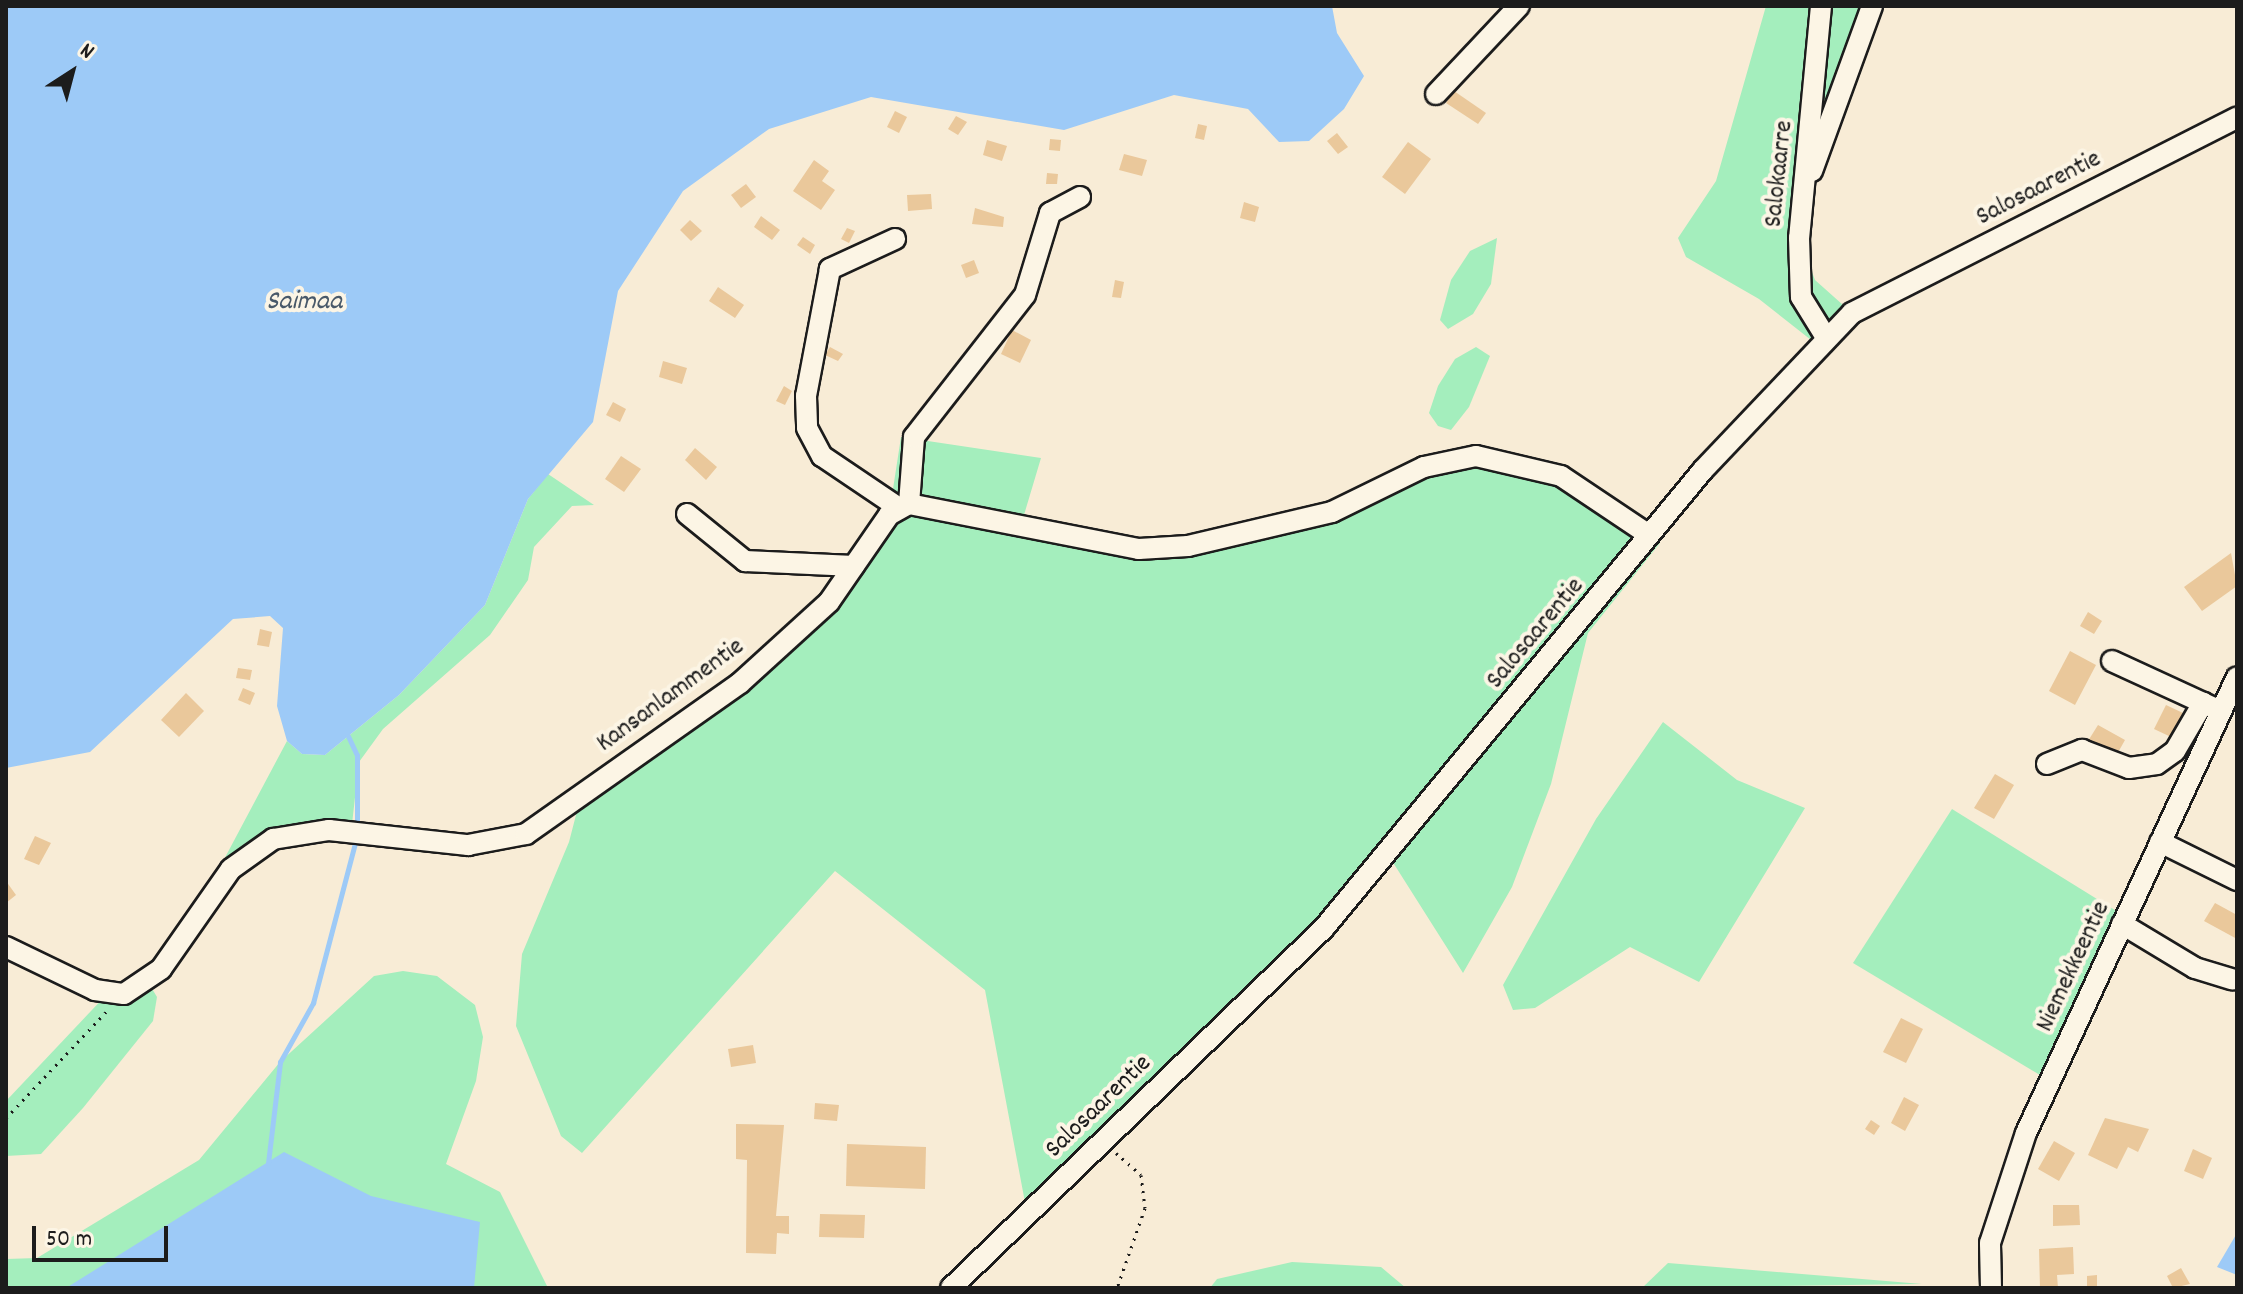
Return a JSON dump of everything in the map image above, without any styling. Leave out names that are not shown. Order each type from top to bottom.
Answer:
[{"type":"street","points":[[1436,94],[1519,6]]},
{"type":"street","name":"Salokaarre","points":[[1821,6],[1802,193],[1801,297],[1827,339]]},
{"type":"street","points":[[1802,193],[1872,6]]},
{"type":"street","name":"Salosaarentie","points":[[951,1288],[1324,928],[1649,535],[1852,313],[2237,118]]},
{"type":"street","points":[[904,506],[914,437],[1025,295],[1050,213],[1080,197]]},
{"type":"street","points":[[895,239],[830,269],[806,396],[807,428],[822,456],[904,506],[1139,549],[1188,546],[1332,512],[1424,467],[1476,456],[1561,476],[1649,535]]},
{"type":"street","name":"Kansanlammentie","points":[[124,994],[161,969],[231,869],[273,839],[329,830],[468,845],[526,834],[740,683],[829,602],[854,566],[904,506]]},
{"type":"street","points":[[687,514],[745,561],[854,566]]},
{"type":"street","points":[[2047,764],[2082,750],[2129,768],[2157,764],[2175,751],[2212,707],[2112,661]]},
{"type":"street","name":"Niemekkeentie","points":[[1991,1288],[1990,1243],[2026,1133],[2160,842],[2212,707],[2237,677]]},
{"type":"street","points":[[2160,842],[2237,880]]},
{"type":"street","points":[[2122,924],[2195,968],[2232,979]]},
{"type":"street","points":[[6,947],[95,990],[124,994]]},
{"type":"path","points":[[6,1118],[124,994]]},
{"type":"path","points":[[1093,1149],[1123,1155],[1141,1175],[1145,1208],[1117,1288]]},
{"type":"green space","points":[[1766,6],[1872,6],[1802,193],[1799,238],[1815,280],[1852,313],[1820,347],[1759,299],[1686,257],[1678,238],[1716,181]]},
{"type":"green space","points":[[1497,238],[1491,284],[1473,314],[1448,329],[1440,320],[1451,280],[1470,251]]},
{"type":"green space","points":[[1476,347],[1490,356],[1469,407],[1451,430],[1438,426],[1429,413],[1438,386],[1455,359]]},
{"type":"green space","points":[[901,437],[1041,458],[1021,525],[1139,549],[1332,512],[1476,456],[1561,476],[1660,543],[1588,633],[1551,784],[1512,887],[1463,973],[1387,853],[1027,1213],[985,990],[835,871],[582,1153],[561,1136],[516,1026],[522,954],[569,842],[576,815],[570,803],[829,602],[889,515]]},
{"type":"green space","points":[[548,474],[594,505],[572,506],[534,547],[528,580],[490,635],[383,729],[359,762],[351,833],[259,845],[179,944],[287,741],[302,754],[325,755],[399,695],[485,605],[528,499]]},
{"type":"green space","points":[[1663,722],[1737,780],[1805,808],[1699,982],[1630,947],[1535,1008],[1513,1010],[1503,985],[1596,819]]},
{"type":"green space","points":[[1952,809],[2126,917],[2050,1081],[1853,963]]},
{"type":"green space","points":[[403,971],[437,976],[475,1005],[483,1037],[476,1081],[446,1164],[500,1192],[548,1288],[6,1288],[6,1259],[37,1258],[199,1160],[280,1062],[374,976]]},
{"type":"green space","points":[[148,982],[157,997],[153,1021],[83,1108],[41,1154],[6,1156],[6,1101],[108,993]]},
{"type":"green space","points":[[1292,1262],[1381,1267],[1406,1288],[1210,1288],[1217,1279]]},
{"type":"green space","points":[[1668,1263],[1922,1284],[1642,1288]]},
{"type":"water","name":"Saimaa","points":[[6,6],[1332,6],[1337,33],[1364,76],[1344,109],[1309,141],[1279,142],[1248,109],[1174,95],[1064,130],[871,97],[769,129],[683,191],[618,291],[593,422],[528,499],[485,605],[399,695],[325,755],[302,754],[287,741],[277,706],[283,628],[270,616],[233,619],[90,752],[6,768]]},
{"type":"water","points":[[284,1152],[371,1196],[480,1222],[474,1288],[66,1288]]},
{"type":"water","points":[[2237,1233],[2237,1275],[2217,1267]]},
{"type":"building","points":[[1454,91],[1486,113],[1478,124],[1446,103]]},
{"type":"building","points":[[895,111],[907,117],[899,133],[887,127]]},
{"type":"building","points":[[956,116],[967,122],[958,135],[948,129]]},
{"type":"building","points":[[1198,124],[1207,126],[1204,140],[1195,138]]},
{"type":"building","points":[[1337,133],[1348,147],[1338,154],[1327,141]]},
{"type":"building","points":[[1050,139],[1061,140],[1060,151],[1049,150]]},
{"type":"building","points":[[987,140],[1007,146],[1002,161],[983,155]]},
{"type":"building","points":[[1408,142],[1431,159],[1405,194],[1382,177]]},
{"type":"building","points":[[1124,154],[1147,160],[1142,176],[1119,170]]},
{"type":"building","points":[[814,160],[829,171],[822,181],[835,190],[821,210],[793,191]]},
{"type":"building","points":[[1047,173],[1058,174],[1057,184],[1046,184]]},
{"type":"building","points":[[746,184],[756,197],[741,208],[731,195]]},
{"type":"building","points":[[931,194],[932,209],[908,211],[907,195]]},
{"type":"building","points":[[1244,202],[1259,207],[1255,222],[1240,218]]},
{"type":"building","points":[[975,208],[1004,217],[1003,227],[972,224]]},
{"type":"building","points":[[761,216],[780,230],[772,240],[754,227]]},
{"type":"building","points":[[690,220],[702,231],[691,241],[680,230]]},
{"type":"building","points":[[847,228],[855,231],[849,243],[841,239]]},
{"type":"building","points":[[803,237],[815,245],[810,254],[797,245]]},
{"type":"building","points":[[974,260],[979,273],[966,278],[961,265]]},
{"type":"building","points":[[1115,280],[1124,282],[1121,298],[1112,297]]},
{"type":"building","points":[[718,287],[744,305],[735,318],[709,301]]},
{"type":"building","points":[[1012,330],[1031,340],[1020,363],[1001,354]]},
{"type":"building","points":[[830,347],[843,354],[838,361],[825,355]]},
{"type":"building","points":[[663,361],[687,368],[682,384],[659,377]]},
{"type":"building","points":[[784,386],[792,391],[785,405],[776,401]]},
{"type":"building","points":[[613,402],[626,409],[620,422],[606,415]]},
{"type":"building","points":[[695,448],[717,467],[706,480],[685,460]]},
{"type":"building","points":[[621,456],[641,469],[624,492],[605,479]]},
{"type":"building","points":[[2231,553],[2237,586],[2202,611],[2184,587]]},
{"type":"building","points":[[2088,612],[2102,621],[2094,634],[2080,626]]},
{"type":"building","points":[[260,629],[272,632],[269,647],[257,645]]},
{"type":"building","points":[[2070,651],[2096,665],[2075,705],[2049,691]]},
{"type":"building","points":[[238,668],[252,670],[250,680],[236,678]]},
{"type":"building","points":[[243,688],[255,693],[250,705],[238,700]]},
{"type":"building","points":[[186,693],[204,711],[179,737],[161,720]]},
{"type":"building","points":[[2166,705],[2183,713],[2171,737],[2154,729]]},
{"type":"building","points":[[2098,725],[2125,740],[2116,756],[2088,741]]},
{"type":"building","points":[[1995,774],[2014,785],[1994,819],[1974,808]]},
{"type":"building","points":[[35,836],[51,843],[39,865],[24,859]]},
{"type":"building","points":[[6,881],[16,895],[6,903]]},
{"type":"building","points":[[2215,903],[2237,915],[2237,939],[2204,921]]},
{"type":"building","points":[[1901,1018],[1923,1029],[1906,1063],[1883,1052]]},
{"type":"building","points":[[753,1045],[756,1063],[731,1067],[728,1049]]},
{"type":"building","points":[[1904,1097],[1919,1105],[1905,1131],[1891,1123]]},
{"type":"building","points":[[815,1103],[839,1105],[837,1121],[814,1119]]},
{"type":"building","points":[[2105,1118],[2149,1129],[2138,1152],[2128,1147],[2117,1169],[2088,1155]]},
{"type":"building","points":[[1871,1120],[1880,1126],[1874,1135],[1865,1129]]},
{"type":"building","points":[[736,1124],[784,1125],[776,1216],[789,1216],[789,1234],[777,1233],[776,1254],[746,1253],[747,1160],[736,1159]]},
{"type":"building","points":[[2054,1141],[2075,1153],[2059,1181],[2038,1169]]},
{"type":"building","points":[[847,1144],[926,1147],[925,1189],[846,1186]]},
{"type":"building","points":[[2193,1149],[2212,1158],[2203,1179],[2184,1171]]},
{"type":"building","points":[[2053,1205],[2079,1205],[2080,1225],[2053,1226]]},
{"type":"building","points":[[820,1214],[865,1215],[864,1238],[819,1237]]},
{"type":"building","points":[[2073,1247],[2074,1274],[2057,1275],[2058,1288],[2040,1288],[2039,1249]]},
{"type":"building","points":[[2181,1268],[2190,1284],[2173,1288],[2167,1276]]},
{"type":"building","points":[[2097,1275],[2097,1288],[2087,1288],[2087,1276]]},
{"type":"waterway","points":[[348,736],[357,755],[357,829]]},
{"type":"waterway","points":[[268,1163],[280,1062],[313,1003],[356,839]]}]
